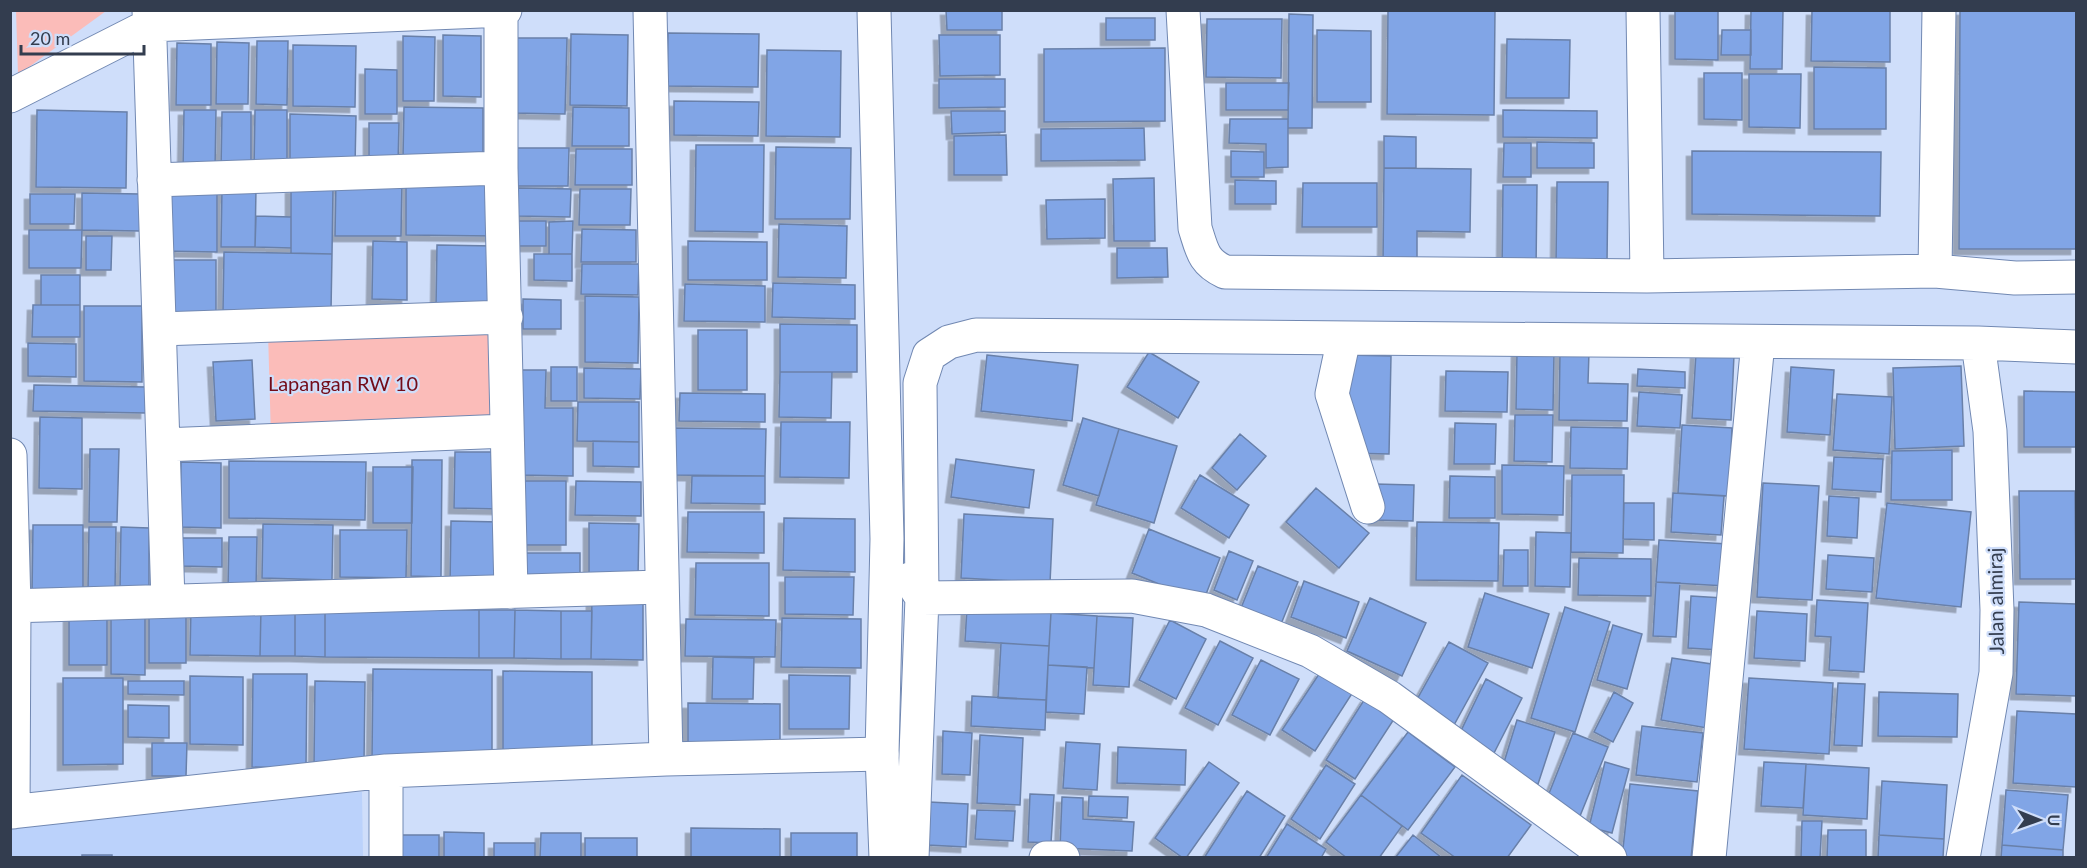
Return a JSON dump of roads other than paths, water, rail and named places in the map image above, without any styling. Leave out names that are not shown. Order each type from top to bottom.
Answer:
[{"type":"street","points":[[650,10],[666,759]]},
{"type":"street","points":[[874,10],[887,539],[882,754],[896,853]]},
{"type":"street","points":[[1183,10],[1195,228],[1201,250],[1211,266],[1226,272],[1647,276],[1935,271],[2015,278],[2076,277]]},
{"type":"street","points":[[1643,10],[1647,276]]},
{"type":"street","points":[[1935,271],[1939,10]]},
{"type":"street","points":[[10,96],[150,18],[502,11],[501,168],[511,592]]},
{"type":"street","points":[[150,18],[168,601]]},
{"type":"street","points":[[154,180],[501,168]]},
{"type":"street","points":[[160,329],[506,317]]},
{"type":"street","points":[[896,853],[922,598],[920,383],[929,355],[949,342],[976,335],[1978,343],[2076,347]]},
{"type":"street","points":[[1344,338],[1332,394],[1368,507]]},
{"type":"street","points":[[1709,858],[1758,342]]},
{"type":"street","name":"Jalan almiraj","points":[[1963,858],[1996,673],[1997,610],[1990,431],[1978,343]]},
{"type":"street","points":[[163,445],[507,431]]},
{"type":"street","points":[[10,455],[12,812],[386,771],[666,759],[882,754]]},
{"type":"street","points":[[887,539],[922,598]]},
{"type":"street","points":[[12,606],[661,587]]},
{"type":"street","points":[[922,598],[1132,596],[1206,610],[1310,651],[1389,697],[1610,858]]},
{"type":"street","points":[[386,771],[386,858]]},
{"type":"street","points":[[1046,858],[1063,858]]},
{"type":"park label","name":"Lapangan RW 10","points":[[343,383]]}]
